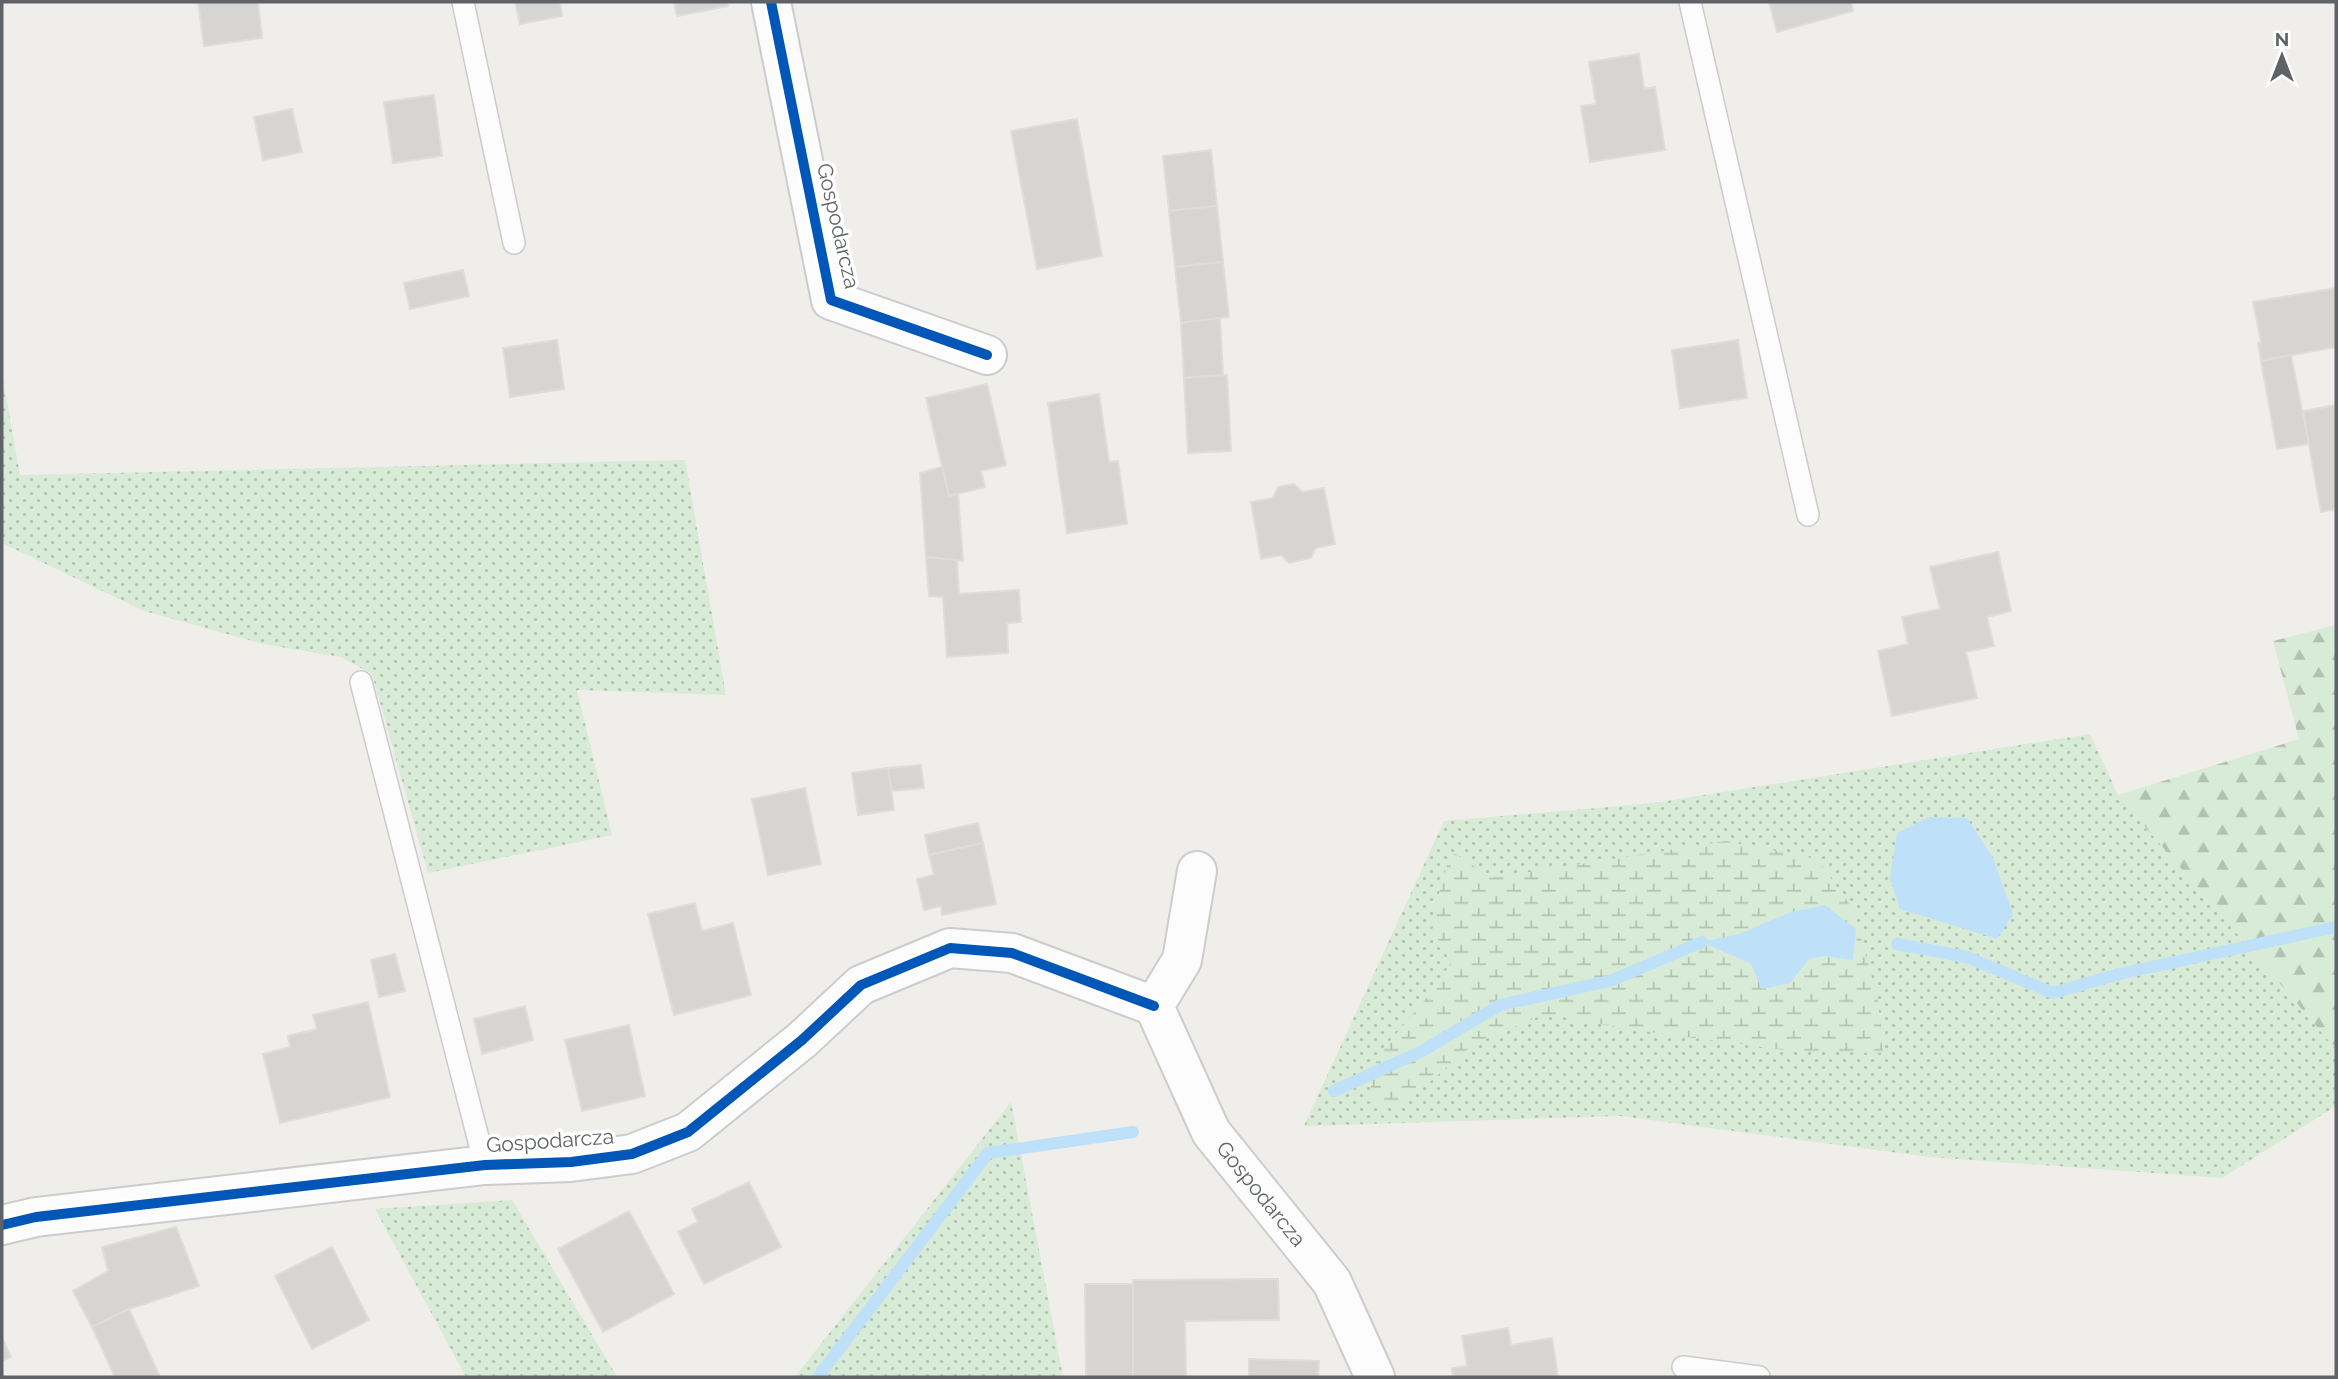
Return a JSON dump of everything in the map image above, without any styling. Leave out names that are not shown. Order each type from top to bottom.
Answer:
[{"type":"street","name":"Gospodarcza","points":[[771,2],[831,300],[987,355]]},
{"type":"street","points":[[1154,1006],[1182,960],[1197,870]]},
{"type":"street","name":"Gospodarcza","points":[[2,1225],[36,1217],[485,1165],[571,1162],[632,1154],[688,1132],[802,1040],[861,985],[950,948],[1012,953],[1154,1006],[1210,1132],[1332,1282],[1375,1377]]},
{"type":"lane","points":[[463,2],[514,243]]},
{"type":"lane","points":[[1690,2],[1808,515]]},
{"type":"lane","points":[[361,682],[485,1165]]},
{"type":"lane","points":[[1683,1367],[1759,1377]]},
{"type":"green space","points":[[2,374],[20,475],[685,460],[726,695],[577,690],[612,835],[428,873],[372,674],[341,657],[263,644],[144,611],[2,543]]},
{"type":"green space","points":[[2336,625],[2336,1049],[2118,795],[2299,739],[2273,641]]},
{"type":"green space","points":[[2090,734],[2118,795],[2336,1049],[2336,1106],[2222,1178],[1930,1157],[1620,1116],[1304,1126],[1444,821],[1654,803]]},
{"type":"green space","points":[[1726,841],[1817,859],[1853,909],[1878,1000],[1883,1053],[1791,1051],[1628,1029],[1545,1014],[1474,1044],[1397,1110],[1368,1101],[1377,1056],[1430,994],[1451,963],[1430,925],[1451,851],[1492,878]]},
{"type":"green space","points":[[1011,1102],[1063,1377],[795,1377]]},
{"type":"green space","points":[[512,1200],[617,1377],[466,1377],[375,1209]]},
{"type":"water","points":[[1929,817],[1967,818],[1993,858],[2013,914],[1997,939],[1900,909],[1890,878],[1897,833]]},
{"type":"water","points":[[1825,905],[1856,929],[1853,960],[1825,956],[1809,959],[1790,983],[1762,989],[1751,964],[1702,942],[1739,934],[1791,912]]},
{"type":"building","points":[[198,2],[258,2],[262,38],[204,46]]},
{"type":"building","points":[[515,2],[560,2],[562,16],[520,24]]},
{"type":"building","points":[[674,2],[727,2],[728,6],[677,16]]},
{"type":"building","points":[[1769,2],[1851,2],[1853,11],[1777,32]]},
{"type":"building","points":[[1639,54],[1644,89],[1655,87],[1665,150],[1590,162],[1581,106],[1596,104],[1589,62]]},
{"type":"building","points":[[434,95],[442,156],[393,163],[384,102]]},
{"type":"building","points":[[292,109],[302,152],[263,160],[254,117]]},
{"type":"building","points":[[1077,119],[1102,256],[1037,269],[1011,131]]},
{"type":"building","points":[[1211,150],[1217,206],[1169,211],[1163,156]]},
{"type":"building","points":[[1217,206],[1223,262],[1175,267],[1169,211]]},
{"type":"building","points":[[1223,262],[1229,317],[1181,323],[1175,267]]},
{"type":"building","points":[[463,270],[469,296],[410,309],[404,283]]},
{"type":"building","points":[[2336,288],[2336,347],[2261,361],[2258,343],[2261,342],[2253,302]]},
{"type":"building","points":[[1220,318],[1223,375],[1184,378],[1181,323]]},
{"type":"building","points":[[557,340],[564,389],[510,397],[503,348]]},
{"type":"building","points":[[1738,340],[1747,398],[1680,408],[1672,350]]},
{"type":"building","points":[[2291,355],[2309,444],[2277,449],[2261,361]]},
{"type":"building","points":[[1227,375],[1231,451],[1188,453],[1184,378]]},
{"type":"building","points":[[987,384],[1006,465],[981,471],[985,487],[949,496],[926,398]]},
{"type":"building","points":[[1099,394],[1109,462],[1118,461],[1127,524],[1067,533],[1048,403]]},
{"type":"building","points":[[2336,405],[2336,509],[2321,512],[2303,411]]},
{"type":"building","points":[[942,467],[949,496],[958,494],[963,561],[926,557],[920,473]]},
{"type":"building","points":[[1294,484],[1302,492],[1324,488],[1335,544],[1316,548],[1311,558],[1289,563],[1281,555],[1261,559],[1251,502],[1273,498],[1278,487]]},
{"type":"building","points":[[1998,552],[2011,611],[1987,617],[1994,646],[1966,652],[1977,698],[1892,716],[1878,651],[1908,644],[1902,617],[1940,609],[1930,567]]},
{"type":"building","points":[[926,557],[957,560],[959,594],[1019,590],[1021,622],[1007,623],[1008,653],[947,657],[943,597],[929,596]]},
{"type":"building","points":[[921,765],[924,788],[891,791],[888,768]]},
{"type":"building","points":[[888,768],[894,810],[858,815],[852,773]]},
{"type":"building","points":[[805,788],[821,864],[768,875],[752,799]]},
{"type":"building","points":[[978,823],[983,843],[929,855],[925,835]]},
{"type":"building","points":[[983,843],[996,904],[942,915],[941,906],[924,910],[917,879],[934,875],[929,855]]},
{"type":"building","points":[[695,903],[702,931],[733,923],[751,995],[674,1015],[648,914]]},
{"type":"building","points":[[395,954],[405,991],[379,997],[371,960]]},
{"type":"building","points":[[368,1002],[390,1097],[280,1123],[263,1054],[290,1047],[288,1036],[317,1029],[313,1015]]},
{"type":"building","points":[[525,1006],[533,1040],[482,1054],[474,1019]]},
{"type":"building","points":[[629,1025],[645,1096],[582,1111],[565,1040]]},
{"type":"building","points":[[749,1182],[781,1247],[704,1284],[678,1232],[698,1222],[692,1209]]},
{"type":"building","points":[[629,1211],[674,1294],[603,1332],[558,1249]]},
{"type":"building","points":[[176,1227],[199,1286],[129,1309],[92,1327],[73,1291],[108,1271],[102,1247]]},
{"type":"building","points":[[332,1247],[369,1320],[312,1349],[275,1276]]},
{"type":"building","points":[[1278,1279],[1279,1320],[1185,1321],[1186,1377],[1133,1377],[1133,1280]]},
{"type":"building","points":[[1085,1284],[1133,1284],[1133,1377],[1086,1377]]},
{"type":"building","points":[[129,1309],[160,1377],[115,1377],[92,1327]]},
{"type":"building","points":[[1508,1328],[1511,1345],[1552,1338],[1558,1377],[1453,1377],[1452,1368],[1467,1366],[1462,1336]]},
{"type":"building","points":[[2,1338],[11,1357],[2,1361]]},
{"type":"building","points":[[1249,1359],[1319,1361],[1318,1377],[1249,1377]]},
{"type":"waterway","points":[[1897,944],[1967,957],[2053,993],[2119,974],[2336,927]]},
{"type":"waterway","points":[[1334,1091],[1422,1051],[1500,1005],[1610,981],[1702,942]]},
{"type":"waterway","points":[[818,1377],[988,1153],[1133,1132]]},
{"type":"cycle path","points":[[771,2],[831,300],[987,355]]},
{"type":"cycle path","points":[[2,1225],[36,1217],[485,1165],[571,1162],[632,1154],[688,1132],[802,1040],[861,985],[950,948],[1012,953],[1154,1006]]}]
